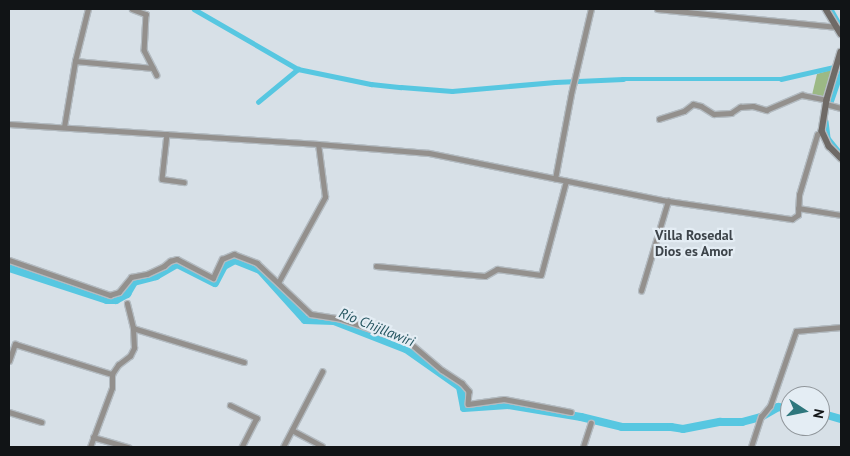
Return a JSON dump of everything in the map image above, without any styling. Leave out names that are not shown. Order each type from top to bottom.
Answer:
[{"type":"street","points":[[64,127],[75,61],[88,9]]},
{"type":"street","points":[[132,9],[146,14],[144,50],[157,75]]},
{"type":"street","points":[[556,178],[573,84],[591,9]]},
{"type":"street","points":[[656,9],[840,32]]},
{"type":"street","points":[[826,9],[840,32]]},
{"type":"street","points":[[841,52],[827,102],[822,132],[829,146],[841,158]]},
{"type":"street","points":[[75,61],[153,68]]},
{"type":"street","points":[[659,119],[684,110],[693,104],[701,106],[714,114],[731,114],[740,107],[752,106],[766,110],[802,94],[841,108]]},
{"type":"street","points":[[9,124],[429,153],[668,201],[792,219],[798,215],[799,196],[817,135],[822,132]]},
{"type":"street","points":[[167,134],[162,179],[184,182]]},
{"type":"street","points":[[278,283],[325,197],[318,144]]},
{"type":"street","points":[[376,266],[485,276],[497,269],[541,275],[566,181]]},
{"type":"street","points":[[641,291],[668,201]]},
{"type":"street","points":[[798,208],[841,215]]},
{"type":"street","points":[[9,260],[110,295],[118,292],[131,277],[147,274],[164,266],[170,260],[177,259],[213,278],[222,259],[234,254],[257,263],[311,314],[341,319],[409,342],[442,370],[462,383],[469,391],[468,404],[504,399],[571,412]]},
{"type":"street","points":[[90,447],[112,388],[112,374],[118,365],[130,356],[134,348],[133,328],[127,304]]},
{"type":"street","points":[[751,447],[761,417],[770,406],[796,331],[841,327]]},
{"type":"street","points":[[133,328],[244,362]]},
{"type":"street","points":[[9,361],[15,344],[112,374]]},
{"type":"street","points":[[283,447],[322,372]]},
{"type":"street","points":[[230,405],[257,418],[242,447]]},
{"type":"street","points":[[9,412],[40,422]]},
{"type":"street","points":[[583,447],[590,423]]},
{"type":"street","points":[[292,430],[322,446]]},
{"type":"street","points":[[93,437],[129,447]]},
{"type":"green space","points":[[834,69],[826,97],[812,95],[817,74]]},
{"type":"waterway","points":[[194,9],[298,69],[371,84],[401,87],[452,91],[555,82],[623,79],[781,79],[834,67]]},
{"type":"waterway","points":[[831,9],[841,27]]},
{"type":"waterway","points":[[258,102],[298,69]]},
{"type":"waterway","points":[[831,101],[841,72]]},
{"type":"waterway","points":[[826,121],[828,138],[841,154]]},
{"type":"waterway","name":"Río Chijllawiri","points":[[9,268],[107,300],[116,300],[127,294],[134,282],[156,276],[177,264],[215,283],[224,266],[235,260],[260,270],[305,320],[334,321],[406,349],[460,387],[464,408],[508,405],[581,417],[622,427],[671,427],[683,429],[720,422],[742,422],[761,417],[780,407]]},
{"type":"waterway","name":"Río Chijllawiri","points":[[830,416],[841,419]]},
{"type":"district","name":"Villa Rosedal Dios es Amor","points":[[694,244]]}]
